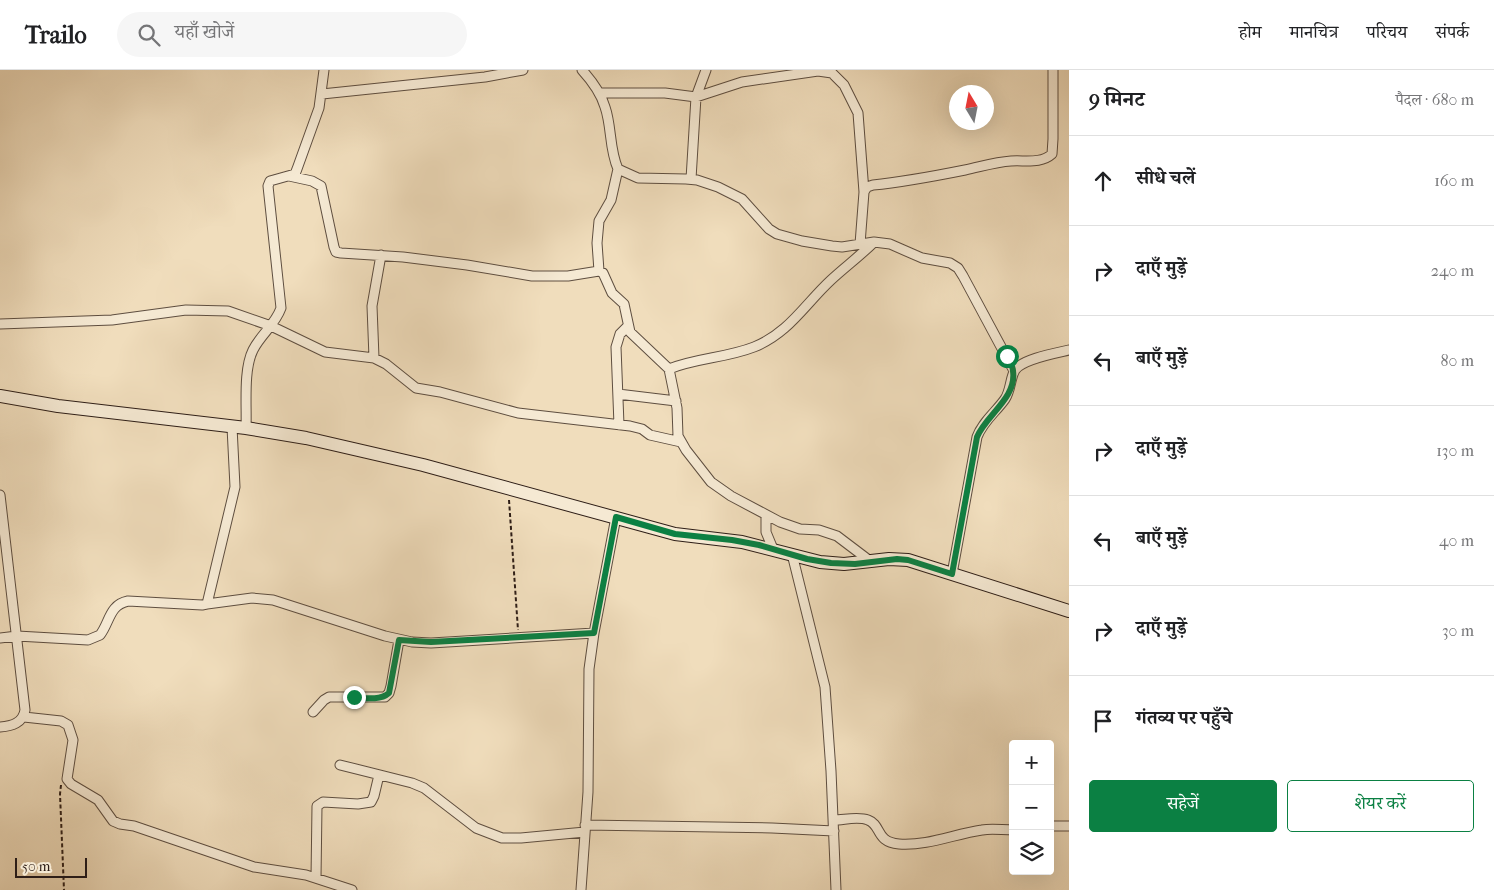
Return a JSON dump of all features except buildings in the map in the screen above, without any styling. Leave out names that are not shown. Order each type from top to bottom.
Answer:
[{"type":"street","points":[[246,428],[249,361],[258,341],[278,318],[281,308],[268,186],[270,180],[294,174],[297,169],[316,119],[322,94],[324,70]]},
{"type":"street","points":[[322,94],[485,77],[523,70]]},
{"type":"street","points":[[582,70],[599,93],[605,107],[612,151],[618,169],[611,200],[599,221],[597,243],[599,271]]},
{"type":"street","points":[[691,179],[696,97],[706,70]]},
{"type":"street","points":[[864,192],[866,187],[873,185],[956,172],[994,163],[1047,158],[1052,154],[1053,147],[1053,70]]},
{"type":"street","points":[[599,93],[665,93],[696,97],[742,82],[812,72],[825,71],[832,73],[844,85],[858,113],[864,192],[860,244]]},
{"type":"street","points":[[618,169],[638,178],[691,179],[706,183],[742,199],[763,223],[777,234],[802,241],[842,247],[874,242],[890,244],[922,258],[950,264],[958,268],[1014,371]]},
{"type":"street","points":[[289,176],[312,181],[321,186],[336,252],[467,265],[532,276],[568,276],[599,271],[606,276],[608,288],[624,304],[630,332],[669,369],[676,401],[678,436],[711,482],[766,516],[800,529],[819,530],[829,533],[846,543],[870,562]]},
{"type":"street","points":[[669,369],[683,363],[726,356],[763,343],[794,320],[826,285],[860,257],[874,242]]},
{"type":"street","points":[[374,358],[372,306],[381,255]]},
{"type":"street","points":[[0,324],[112,320],[171,311],[228,311],[271,326],[326,352],[374,358],[386,364],[416,388],[440,392],[518,414],[637,428],[650,435],[681,442]]},
{"type":"street","points":[[619,425],[616,347],[620,334],[628,326]]},
{"type":"street","points":[[952,574],[977,437],[985,422],[1006,398],[1014,371],[1018,366],[1069,350]]},
{"type":"street","points":[[618,394],[676,401]]},
{"type":"street","points":[[0,396],[58,406],[246,428],[353,448],[438,469],[675,534],[732,540],[831,563],[844,564],[889,559],[908,560],[1069,611]]},
{"type":"street","points":[[207,604],[234,493],[232,426]]},
{"type":"street","points":[[0,495],[25,710],[24,717],[18,722],[0,727]]},
{"type":"street","points":[[766,516],[766,532],[773,549]]},
{"type":"street","points":[[581,890],[589,775],[589,680],[594,633],[616,517]]},
{"type":"street","points":[[792,554],[826,686],[836,890]]},
{"type":"street","points":[[0,638],[17,636],[82,640],[94,638],[102,632],[114,607],[128,601],[202,605],[252,598],[273,600],[399,640],[431,642],[594,633]]},
{"type":"street","points":[[313,712],[324,700],[330,697],[385,697],[389,693],[391,686],[399,640]]},
{"type":"street","points":[[24,717],[60,721],[68,725],[72,740],[67,779],[71,784],[98,800],[113,821],[134,826],[254,867],[316,878],[352,890]]},
{"type":"street","points":[[340,765],[412,783],[424,788],[470,825],[502,838],[516,838],[585,829],[772,828],[834,831]]},
{"type":"street","points":[[316,878],[317,806],[323,802],[358,804],[371,802],[379,775]]},
{"type":"street","points":[[834,820],[869,820],[882,838],[899,844],[935,842],[985,829],[1009,830]]},
{"type":"street","points":[[1054,826],[1069,826]]},
{"type":"path","points":[[508,489],[518,637]]},
{"type":"path","points":[[64,890],[60,794],[62,782],[67,779]]},
{"type":"route","points":[[354,697],[378,698],[385,697],[389,693],[399,640],[431,642],[594,633],[616,517],[675,534],[759,545],[807,559],[844,564],[889,559],[908,560],[952,574],[977,437],[985,422],[1006,398],[1010,389],[1014,371],[1007,356]]}]
